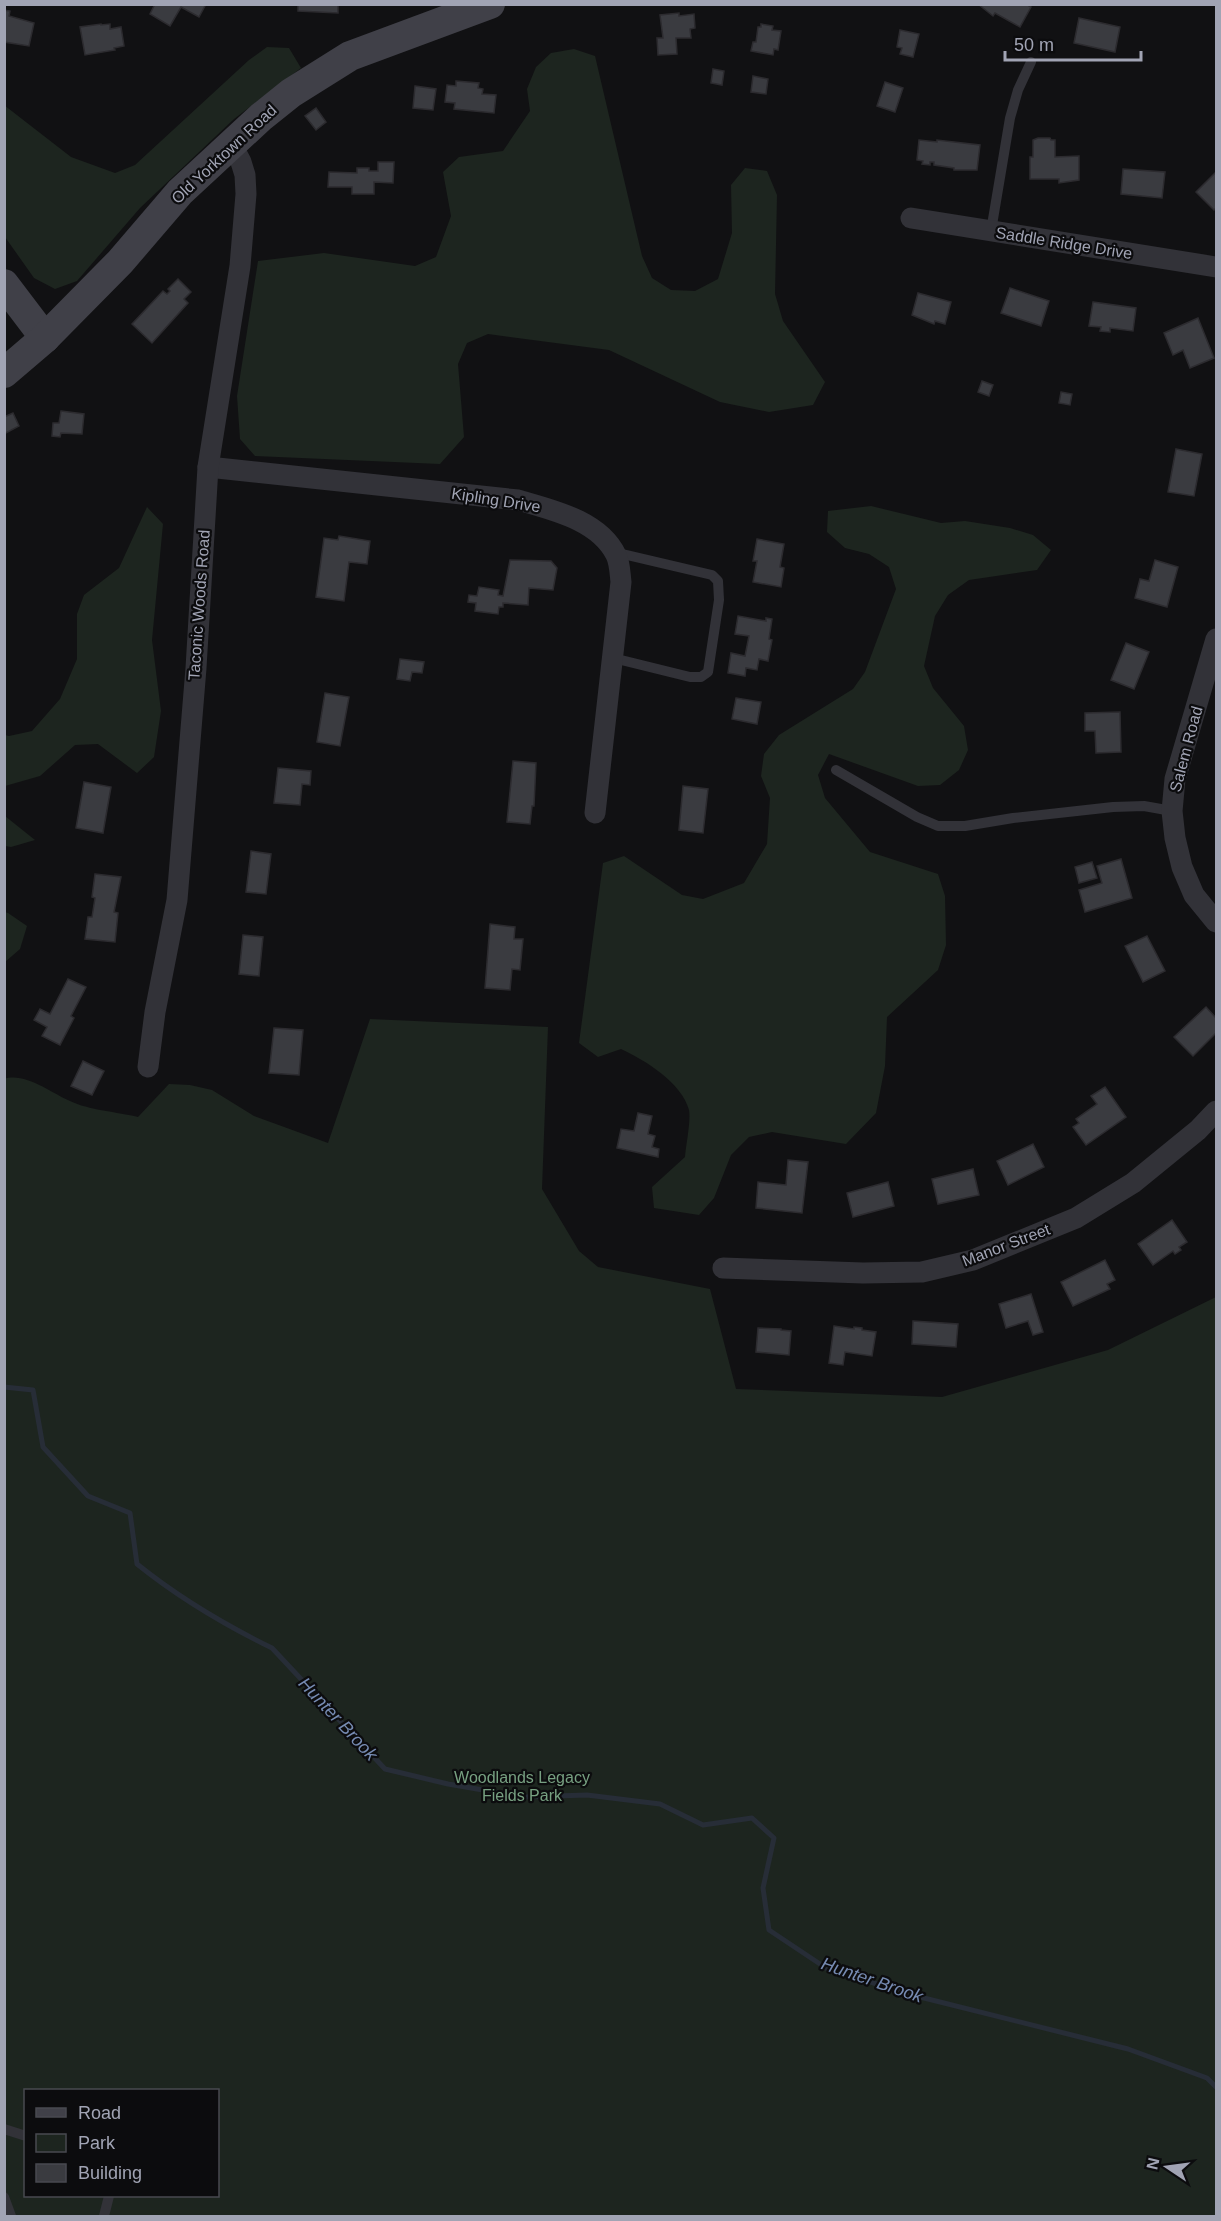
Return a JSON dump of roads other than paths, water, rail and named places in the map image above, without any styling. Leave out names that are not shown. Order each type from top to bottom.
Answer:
[{"type":"main road","name":"Old Yorktown Road","points":[[4,373],[45,338],[120,262],[180,192],[291,93],[350,56],[490,4]]},
{"type":"main road","points":[[4,284],[45,338]]},
{"type":"street","name":"Taconic Woods Road","points":[[148,1067],[155,1012],[177,900],[208,467],[240,266],[246,195],[245,175],[232,145]]},
{"type":"street","name":"Saddle Ridge Drive","points":[[911,218],[1216,267]]},
{"type":"street","name":"Kipling Drive","points":[[208,467],[518,500],[561,513],[589,527],[609,543],[614,552]]},
{"type":"street","points":[[595,813],[621,582],[618,558],[614,552]]},
{"type":"street","name":"Salem Road","points":[[1216,639],[1175,779],[1172,811],[1182,867],[1194,895],[1216,922]]},
{"type":"street","name":"Manor Street","points":[[723,1268],[863,1273],[922,1272],[974,1260],[1076,1218],[1095,1207],[1133,1183],[1198,1130],[1216,1111]]},
{"type":"lane","points":[[992,231],[1010,118],[1018,90],[1031,62]]},
{"type":"lane","points":[[613,658],[690,677],[701,677],[708,672],[719,600],[718,581],[712,575],[614,552]]},
{"type":"lane","points":[[836,770],[917,817],[938,826],[965,826],[1013,818],[1113,807],[1144,806],[1172,811]]},
{"type":"lane","points":[[4,2129],[24,2135]]},
{"type":"lane","points":[[4,2197],[11,2217]]},
{"type":"lane","points":[[104,2217],[109,2197]]},
{"type":"waterway","name":"Hunter Brook","points":[[4,1387],[33,1390],[43,1447],[88,1496],[130,1513],[137,1564],[202,1610],[272,1648],[385,1769],[448,1784],[524,1797],[587,1795],[660,1804],[703,1825],[752,1818],[774,1838],[763,1888],[769,1930],[826,1968],[912,1995],[1128,2049],[1207,2078],[1216,2087]]},
{"type":"park label","name":"Woodlands Legacy Fields Park","points":[[522,1786]]}]
